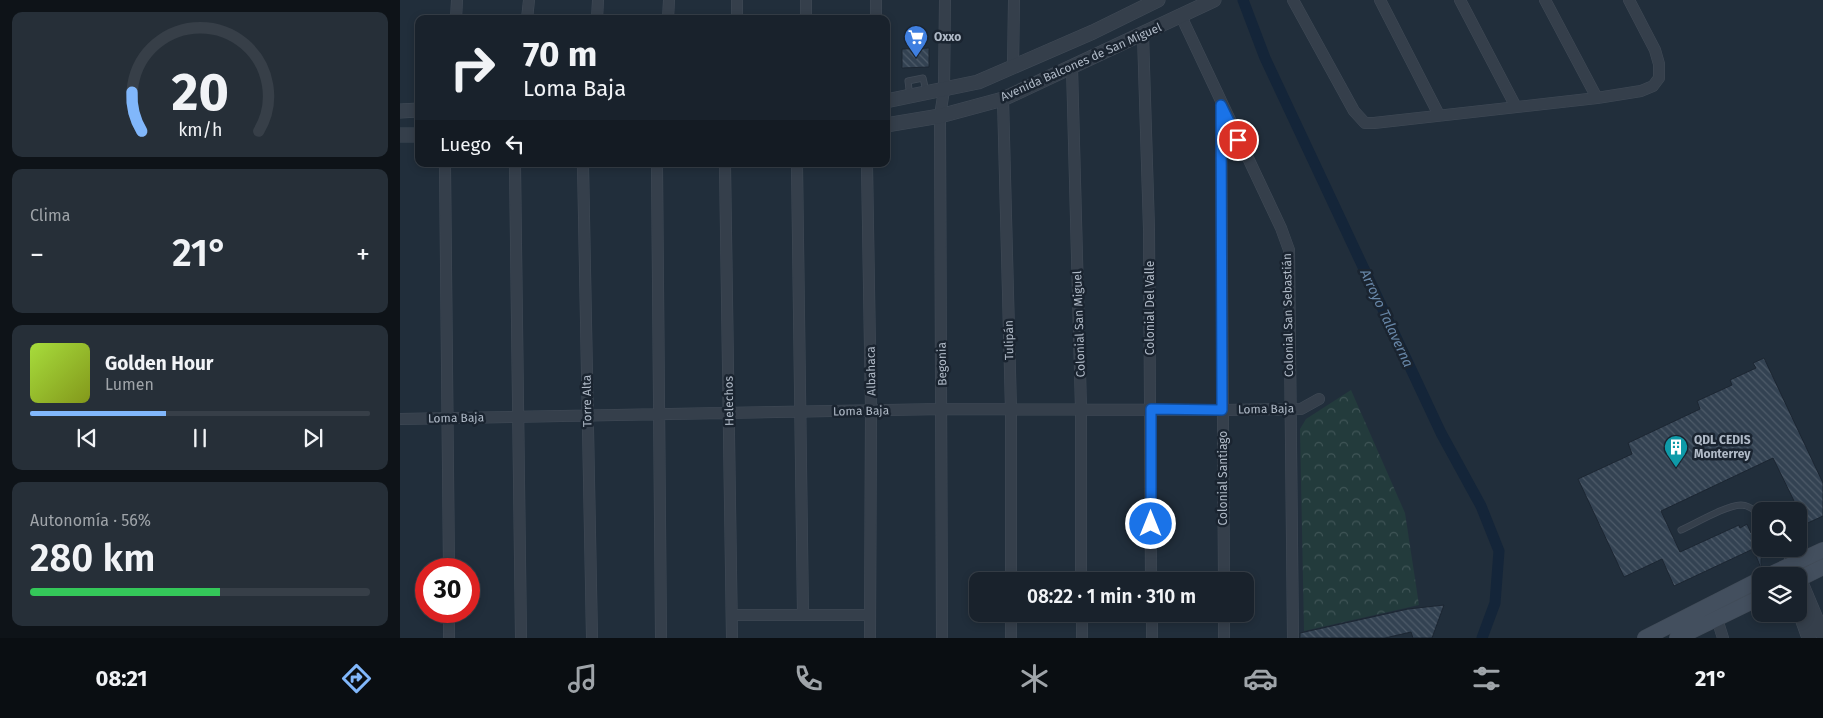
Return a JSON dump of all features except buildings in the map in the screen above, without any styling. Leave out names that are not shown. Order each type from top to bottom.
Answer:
[{"type":"main road","points":[[1805,567],[1823,550]]},
{"type":"main road","points":[[1807,572],[1823,567]]},
{"type":"main road","points":[[1645,638],[1752,585]]},
{"type":"main road","points":[[1677,638],[1752,602]]},
{"type":"street","points":[[456,15],[457,0]]},
{"type":"street","points":[[525,0],[527,15]]},
{"type":"street","points":[[597,15],[598,0]]},
{"type":"street","points":[[668,15],[669,0]]},
{"type":"street","points":[[737,0],[737,15]]},
{"type":"street","points":[[806,0],[806,15]]},
{"type":"street","points":[[876,0],[876,15]]},
{"type":"street","name":"Begonia","points":[[942,638],[943,410],[940,116],[944,90],[945,0]]},
{"type":"street","points":[[1013,68],[1014,0]]},
{"type":"street","name":"Avenida Balcones de San Miguel","points":[[890,123],[940,116],[1003,98],[1143,35],[1214,0]]},
{"type":"street","points":[[1293,0],[1354,111],[1365,123],[1597,98],[1641,91],[1653,86],[1659,78],[1659,64],[1655,50],[1628,0]]},
{"type":"street","points":[[1380,0],[1439,115]]},
{"type":"street","points":[[1460,0],[1516,107]]},
{"type":"street","points":[[1545,0],[1597,98]]},
{"type":"street","name":"Avenida Balcones de San Miguel","points":[[890,100],[978,82],[1013,68],[1154,1]]},
{"type":"street","name":"Colonial San Sebastián","points":[[1181,16],[1221,105],[1281,228],[1288,250],[1293,638]]},
{"type":"street","name":"Colonial Del Valle","points":[[1143,35],[1149,229],[1152,572]]},
{"type":"street","name":"Colonial San Miguel","points":[[1072,67],[1081,410],[1081,572]]},
{"type":"street","name":"Tulipán","points":[[1003,98],[1011,410],[1011,572]]},
{"type":"street","name":"Colonial Santiago","points":[[1221,105],[1224,572]]},
{"type":"street","points":[[400,111],[415,110]]},
{"type":"street","points":[[400,135],[415,135]]},
{"type":"street","points":[[445,167],[449,558]]},
{"type":"street","points":[[515,167],[521,638]]},
{"type":"street","name":"Torre Alta","points":[[583,167],[592,638]]},
{"type":"street","points":[[657,167],[661,638]]},
{"type":"street","name":"Helechos","points":[[725,167],[732,638]]},
{"type":"street","points":[[797,167],[803,615]]},
{"type":"street","name":"Albahaca","points":[[867,167],[872,410],[870,638]]},
{"type":"street","name":"Loma Baja","points":[[400,419],[872,410],[1301,409],[1319,399]]},
{"type":"street","points":[[1807,598],[1823,635]]},
{"type":"street","points":[[733,616],[870,615]]},
{"type":"street","points":[[1717,619],[1723,638]]},
{"type":"street","points":[[1011,622],[1011,638]]},
{"type":"street","points":[[1082,622],[1082,638]]},
{"type":"street","points":[[1152,622],[1152,638]]},
{"type":"street","points":[[1224,622],[1224,638]]},
{"type":"street","points":[[1803,622],[1809,638]]},
{"type":"street","points":[[449,623],[449,638]]},
{"type":"lane","points":[[1681,530],[1731,507],[1741,505],[1752,509]]},
{"type":"green space","points":[[1351,390],[1405,513],[1419,605],[1304,631],[1300,429],[1306,419]]},
{"type":"waterway","name":"Arroyo Talaverna","points":[[1243,0],[1265,58],[1441,433],[1481,506],[1499,551],[1495,603],[1482,638]]},
{"type":"place","name":"Oxxo","points":[[916,58]]},
{"type":"place","name":"QDL CEDIS Monterrey","points":[[1676,468]]},
{"type":"route","points":[[1151,524],[1151,409],[1222,410],[1221,105],[1238,140]]}]
